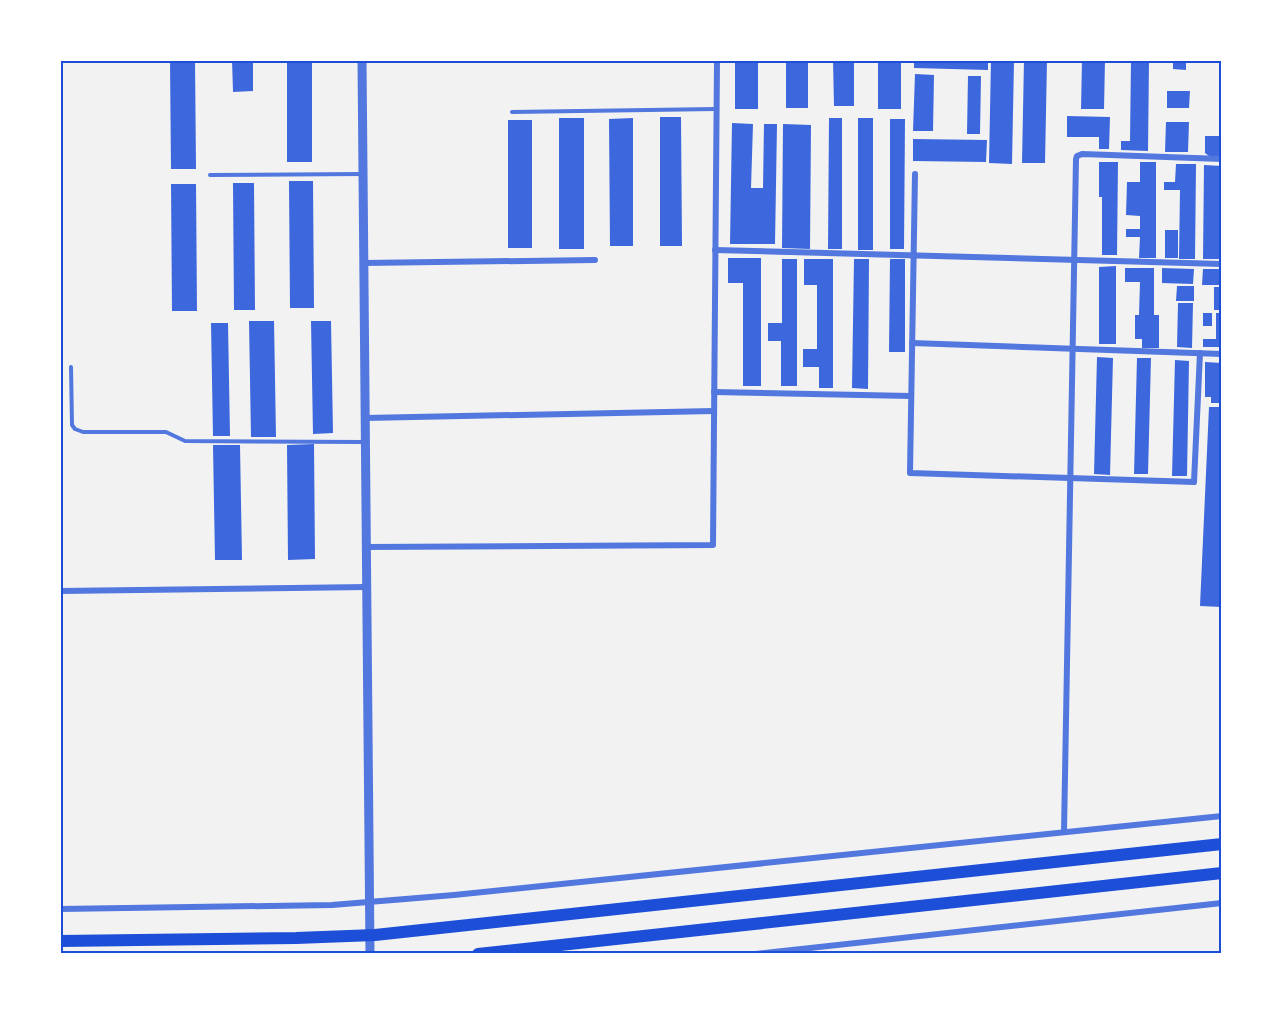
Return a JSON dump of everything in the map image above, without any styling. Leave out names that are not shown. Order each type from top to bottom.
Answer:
[{"type":"highway","points":[[60,941],[370,935],[1222,844]]},
{"type":"highway","points":[[478,954],[1222,873]]},
{"type":"street","points":[[362,60],[370,954]]},
{"type":"street","points":[[366,547],[713,545],[717,60]]},
{"type":"street","points":[[1064,832],[1077,156],[1082,154],[1222,159]]},
{"type":"street","points":[[915,174],[910,473],[1194,482],[1200,353]]},
{"type":"street","points":[[715,250],[1222,264]]},
{"type":"street","points":[[364,263],[595,260]]},
{"type":"street","points":[[912,343],[1222,354]]},
{"type":"street","points":[[714,392],[911,396]]},
{"type":"street","points":[[365,418],[714,411]]},
{"type":"street","points":[[60,591],[367,587]]},
{"type":"street","points":[[60,909],[320,906],[370,902],[1222,816]]},
{"type":"street","points":[[756,954],[1222,903]]},
{"type":"lane","points":[[512,112],[717,109]]},
{"type":"lane","points":[[210,175],[363,174]]},
{"type":"lane","points":[[71,367],[72,424],[75,429],[83,432],[166,432],[185,441],[365,442]]},
{"type":"building","points":[[170,60],[195,60],[196,169],[171,169]]},
{"type":"building","points":[[232,60],[253,60],[253,91],[233,92]]},
{"type":"building","points":[[287,60],[312,60],[312,162],[287,162]]},
{"type":"building","points":[[735,60],[758,60],[758,109],[735,109]]},
{"type":"building","points":[[786,60],[808,60],[808,108],[786,108]]},
{"type":"building","points":[[833,60],[854,60],[854,106],[834,106]]},
{"type":"building","points":[[878,60],[901,60],[901,109],[878,109]]},
{"type":"building","points":[[914,60],[988,60],[988,70],[914,68]]},
{"type":"building","points":[[991,60],[1014,60],[1012,164],[989,163]]},
{"type":"building","points":[[1024,60],[1047,60],[1045,163],[1022,163]]},
{"type":"building","points":[[1082,60],[1105,60],[1104,109],[1081,109]]},
{"type":"building","points":[[1131,60],[1149,60],[1148,151],[1121,150],[1121,141],[1130,141]]},
{"type":"building","points":[[1173,60],[1186,60],[1186,70],[1173,69]]},
{"type":"building","points":[[915,74],[934,75],[933,131],[913,131]]},
{"type":"building","points":[[968,76],[981,76],[980,134],[967,134]]},
{"type":"building","points":[[1167,91],[1190,91],[1189,108],[1167,108]]},
{"type":"building","points":[[1067,116],[1110,117],[1109,149],[1099,149],[1099,137],[1067,137]]},
{"type":"building","points":[[660,117],[681,117],[682,246],[660,246]]},
{"type":"building","points":[[559,118],[584,118],[584,249],[559,249]]},
{"type":"building","points":[[633,118],[633,246],[610,246],[609,119]]},
{"type":"building","points":[[829,118],[842,118],[842,249],[828,249]]},
{"type":"building","points":[[858,118],[873,118],[873,250],[858,250]]},
{"type":"building","points":[[890,119],[905,119],[904,249],[890,249]]},
{"type":"building","points":[[508,120],[532,120],[532,248],[508,248]]},
{"type":"building","points":[[1166,122],[1189,122],[1188,152],[1165,152]]},
{"type":"building","points":[[732,123],[753,124],[751,188],[763,188],[764,124],[777,124],[775,244],[730,244]]},
{"type":"building","points":[[783,124],[811,125],[810,249],[782,248]]},
{"type":"building","points":[[1205,136],[1222,136],[1222,156],[1209,156],[1205,153]]},
{"type":"building","points":[[913,139],[987,140],[986,162],[913,161]]},
{"type":"building","points":[[1099,162],[1118,162],[1117,255],[1102,255],[1102,197],[1099,197]]},
{"type":"building","points":[[1140,162],[1156,162],[1156,258],[1139,258],[1140,237],[1126,237],[1126,229],[1140,229],[1140,216],[1126,215],[1127,182],[1140,182]]},
{"type":"building","points":[[1176,164],[1196,164],[1195,259],[1179,259],[1180,190],[1164,190],[1164,182],[1175,182]]},
{"type":"building","points":[[1204,165],[1222,166],[1222,259],[1203,259]]},
{"type":"building","points":[[289,181],[313,181],[314,308],[290,308]]},
{"type":"building","points":[[233,183],[254,183],[255,310],[234,310]]},
{"type":"building","points":[[171,184],[196,184],[197,311],[172,311]]},
{"type":"building","points":[[1165,230],[1178,230],[1178,258],[1165,258]]},
{"type":"building","points":[[728,258],[761,258],[761,386],[743,386],[743,283],[728,283]]},
{"type":"building","points":[[782,259],[797,259],[797,386],[781,386],[781,341],[768,341],[768,323],[782,323]]},
{"type":"building","points":[[804,259],[833,259],[833,388],[819,388],[819,367],[803,367],[803,349],[817,349],[817,285],[804,285]]},
{"type":"building","points":[[854,259],[869,259],[868,389],[852,388]]},
{"type":"building","points":[[890,259],[905,259],[905,352],[889,352]]},
{"type":"building","points":[[1116,266],[1116,344],[1099,344],[1099,267]]},
{"type":"building","points":[[1125,268],[1154,268],[1154,315],[1159,315],[1159,348],[1142,348],[1142,339],[1135,339],[1135,315],[1139,315],[1140,282],[1125,282]]},
{"type":"building","points":[[1162,268],[1194,269],[1193,284],[1162,283]]},
{"type":"building","points":[[1203,269],[1222,269],[1222,285],[1202,285]]},
{"type":"building","points":[[1177,286],[1194,286],[1194,301],[1176,301]]},
{"type":"building","points":[[1214,287],[1222,287],[1222,310],[1214,310]]},
{"type":"building","points":[[1178,303],[1193,303],[1192,348],[1177,347]]},
{"type":"building","points":[[1203,313],[1212,313],[1212,326],[1203,326]]},
{"type":"building","points":[[1216,313],[1222,313],[1222,347],[1203,347],[1203,339],[1216,339]]},
{"type":"building","points":[[249,321],[274,321],[276,437],[251,437]]},
{"type":"building","points":[[311,321],[331,321],[333,433],[313,434]]},
{"type":"building","points":[[211,323],[228,323],[230,436],[213,436]]},
{"type":"building","points":[[1097,357],[1113,358],[1110,475],[1094,474]]},
{"type":"building","points":[[1137,358],[1151,358],[1148,474],[1134,474]]},
{"type":"building","points":[[1175,360],[1189,361],[1187,476],[1172,476]]},
{"type":"building","points":[[1205,362],[1222,363],[1222,403],[1211,403],[1211,397],[1205,397]]},
{"type":"building","points":[[1209,407],[1222,407],[1222,607],[1200,606]]},
{"type":"building","points":[[314,444],[315,559],[288,560],[287,445]]},
{"type":"building","points":[[213,445],[240,445],[242,560],[215,560]]}]
